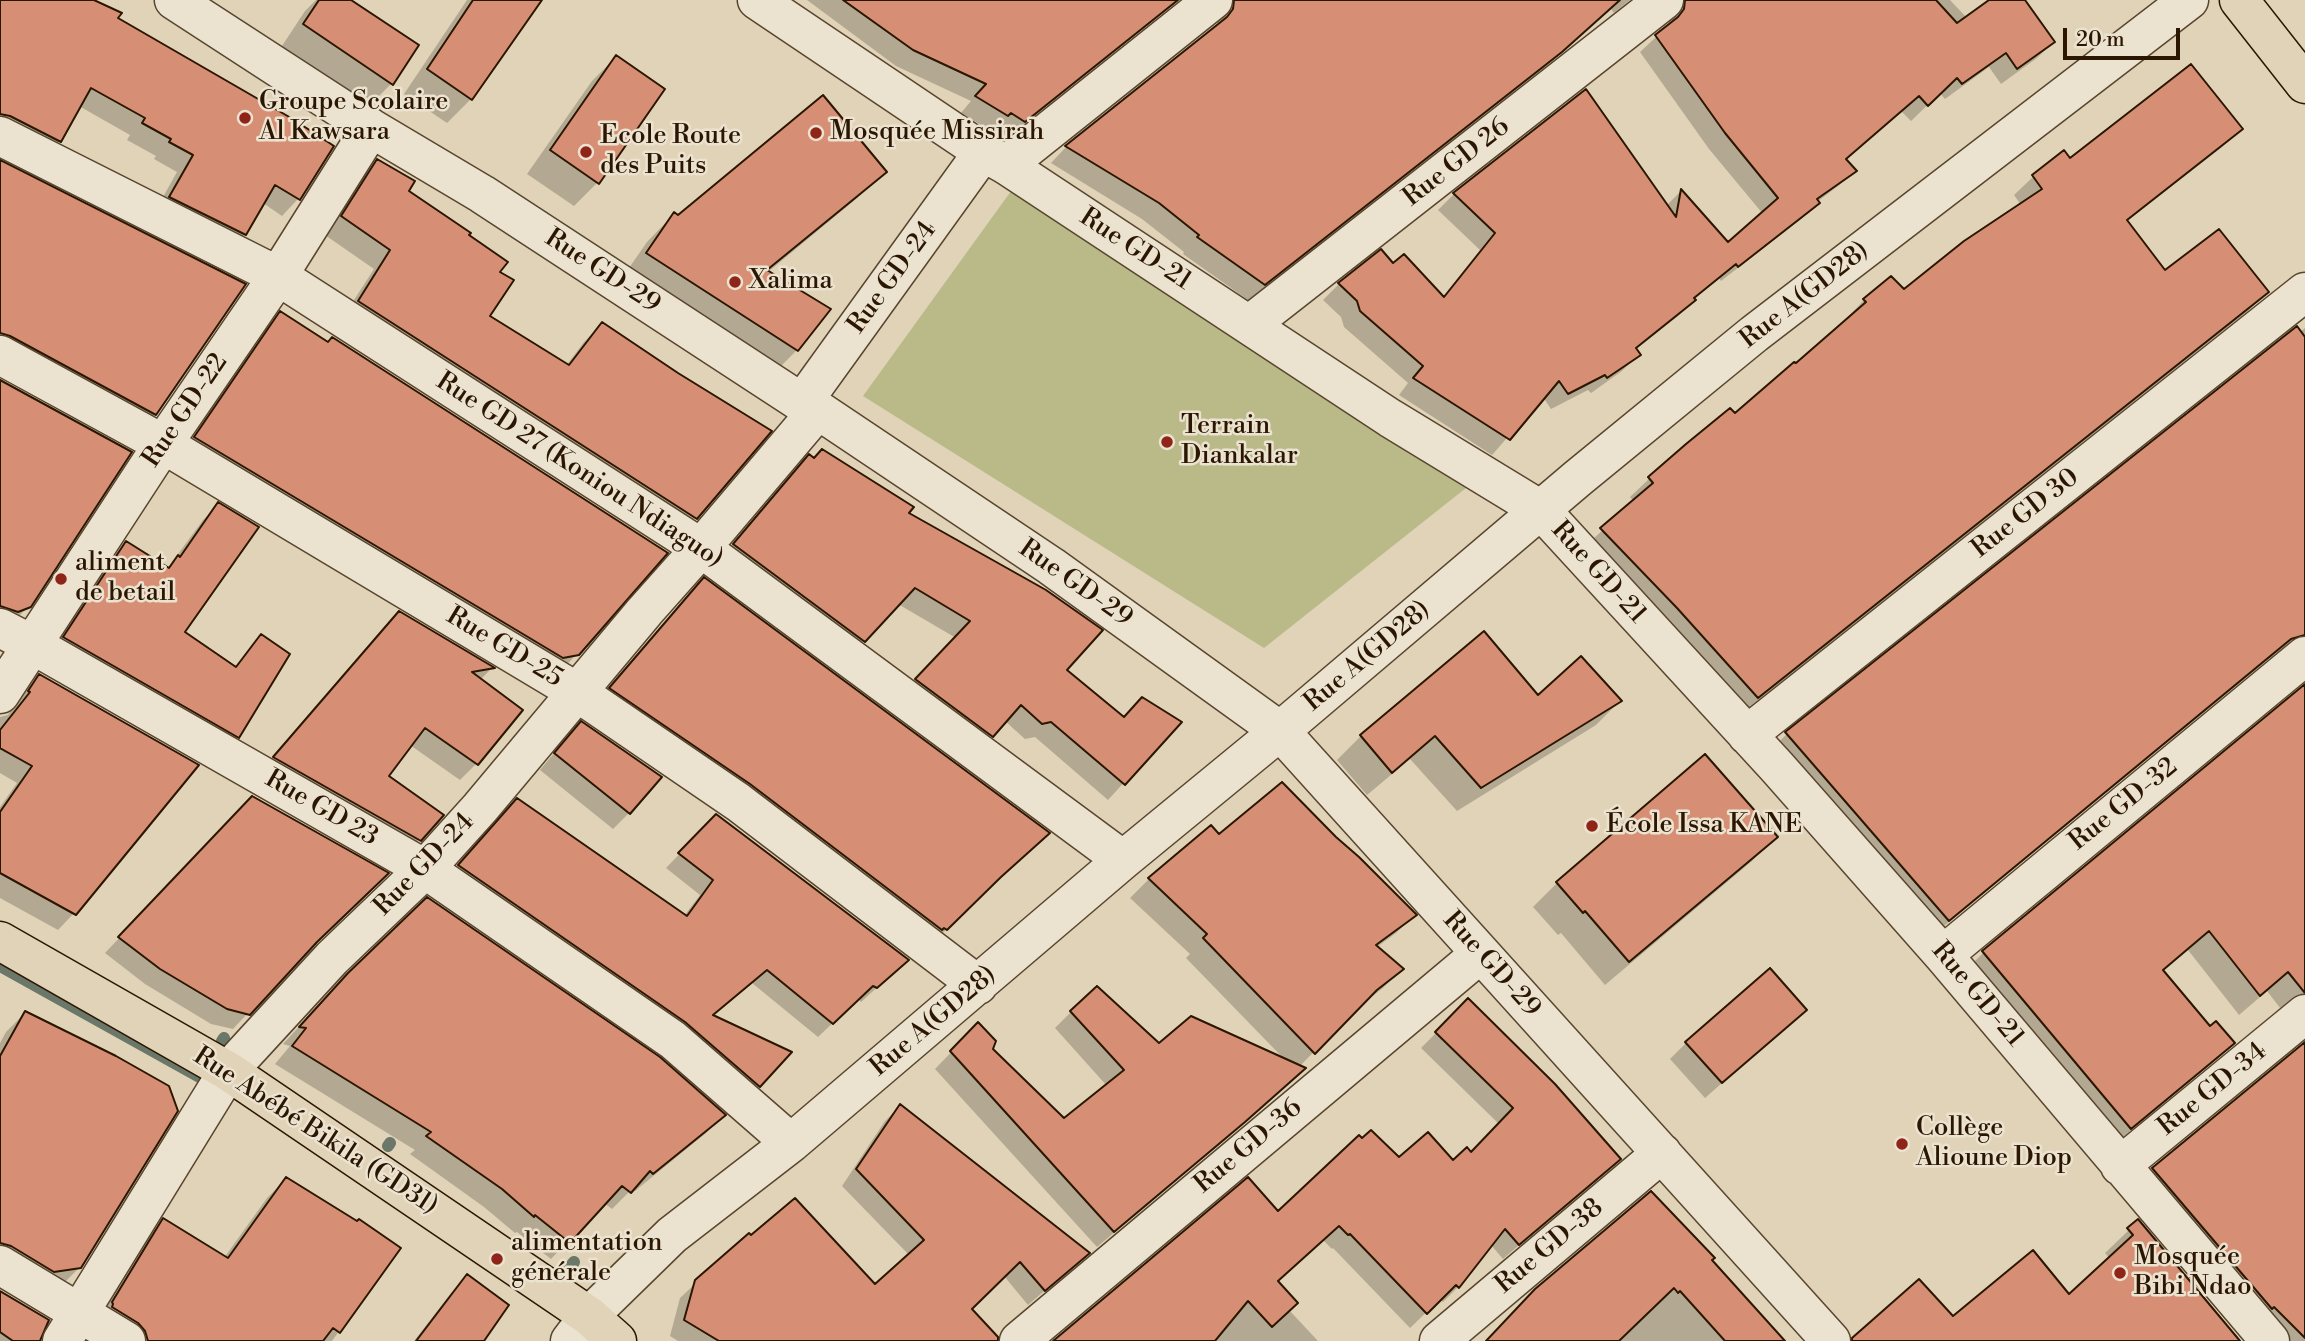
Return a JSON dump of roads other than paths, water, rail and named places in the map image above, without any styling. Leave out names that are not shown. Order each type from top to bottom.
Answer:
[{"type":"main road","points":[[2239,0],[2305,84]]},
{"type":"main road","name":"Rue Abébé Bikila (GD31)","points":[[0,941],[228,1071],[579,1328],[617,1341]]},
{"type":"street","name":"Rue GD-29","points":[[174,0],[371,128],[482,194],[1051,566],[1280,731],[1831,1341]]},
{"type":"street","name":"Rue GD-21","points":[[757,0],[1390,418],[1541,510],[1943,954],[2270,1341]]},
{"type":"street","name":"Rue GD-24","points":[[71,1326],[228,1071],[332,958],[425,869],[701,548],[810,407],[995,158],[1213,0]]},
{"type":"street","name":"Rue GD 26","points":[[1249,325],[1664,0]]},
{"type":"street","name":"Rue A(GD28)","points":[[579,1328],[672,1235],[791,1143],[1123,860],[1754,334],[2189,0]]},
{"type":"street","name":"Rue GD-22","points":[[0,694],[163,444],[278,276],[371,128]]},
{"type":"street","name":"Rue GD 27 (Koniou Ndiaguo)","points":[[0,136],[278,276],[701,548],[1123,860]]},
{"type":"street","name":"Rue GD 30","points":[[1747,735],[2305,292]]},
{"type":"street","name":"Rue GD-25","points":[[0,355],[163,444],[577,692],[738,802],[978,985]]},
{"type":"street","name":"Rue GD 23","points":[[0,628],[425,869],[673,1040],[791,1143]]},
{"type":"street","name":"Rue GD-32","points":[[1943,954],[2305,656]]},
{"type":"street","name":"Rue GD-36","points":[[1018,1341],[1480,954]]},
{"type":"street","name":"Rue GD-34","points":[[2120,1166],[2305,1014]]},
{"type":"street","name":"Rue GD-38","points":[[1439,1341],[1662,1153]]},
{"type":"street","points":[[0,1265],[71,1326],[126,1341]]},
{"type":"waterway","points":[[0,966],[214,1085]]},
{"type":"waterway","points":[[555,1287],[574,1262]]},
{"type":"place","name":"Groupe Scolaire Al Kawsara","points":[[245,118]]},
{"type":"place","name":"Mosquée Missirah","points":[[816,133]]},
{"type":"place","name":"Ecole Route des Puits","points":[[586,152]]},
{"type":"place","name":"Xalima","points":[[735,282]]},
{"type":"place","name":"Terrain Diankalar","points":[[1167,442]]},
{"type":"place","name":"aliment de betail","points":[[61,579]]},
{"type":"place","name":"École Issa KANE","points":[[1592,826]]},
{"type":"place","name":"Collège Alioune Diop","points":[[1902,1144]]},
{"type":"place","name":"alimentation générale","points":[[497,1259]]},
{"type":"place","name":"Mosquée Bibi Ndao","points":[[2120,1273]]}]
